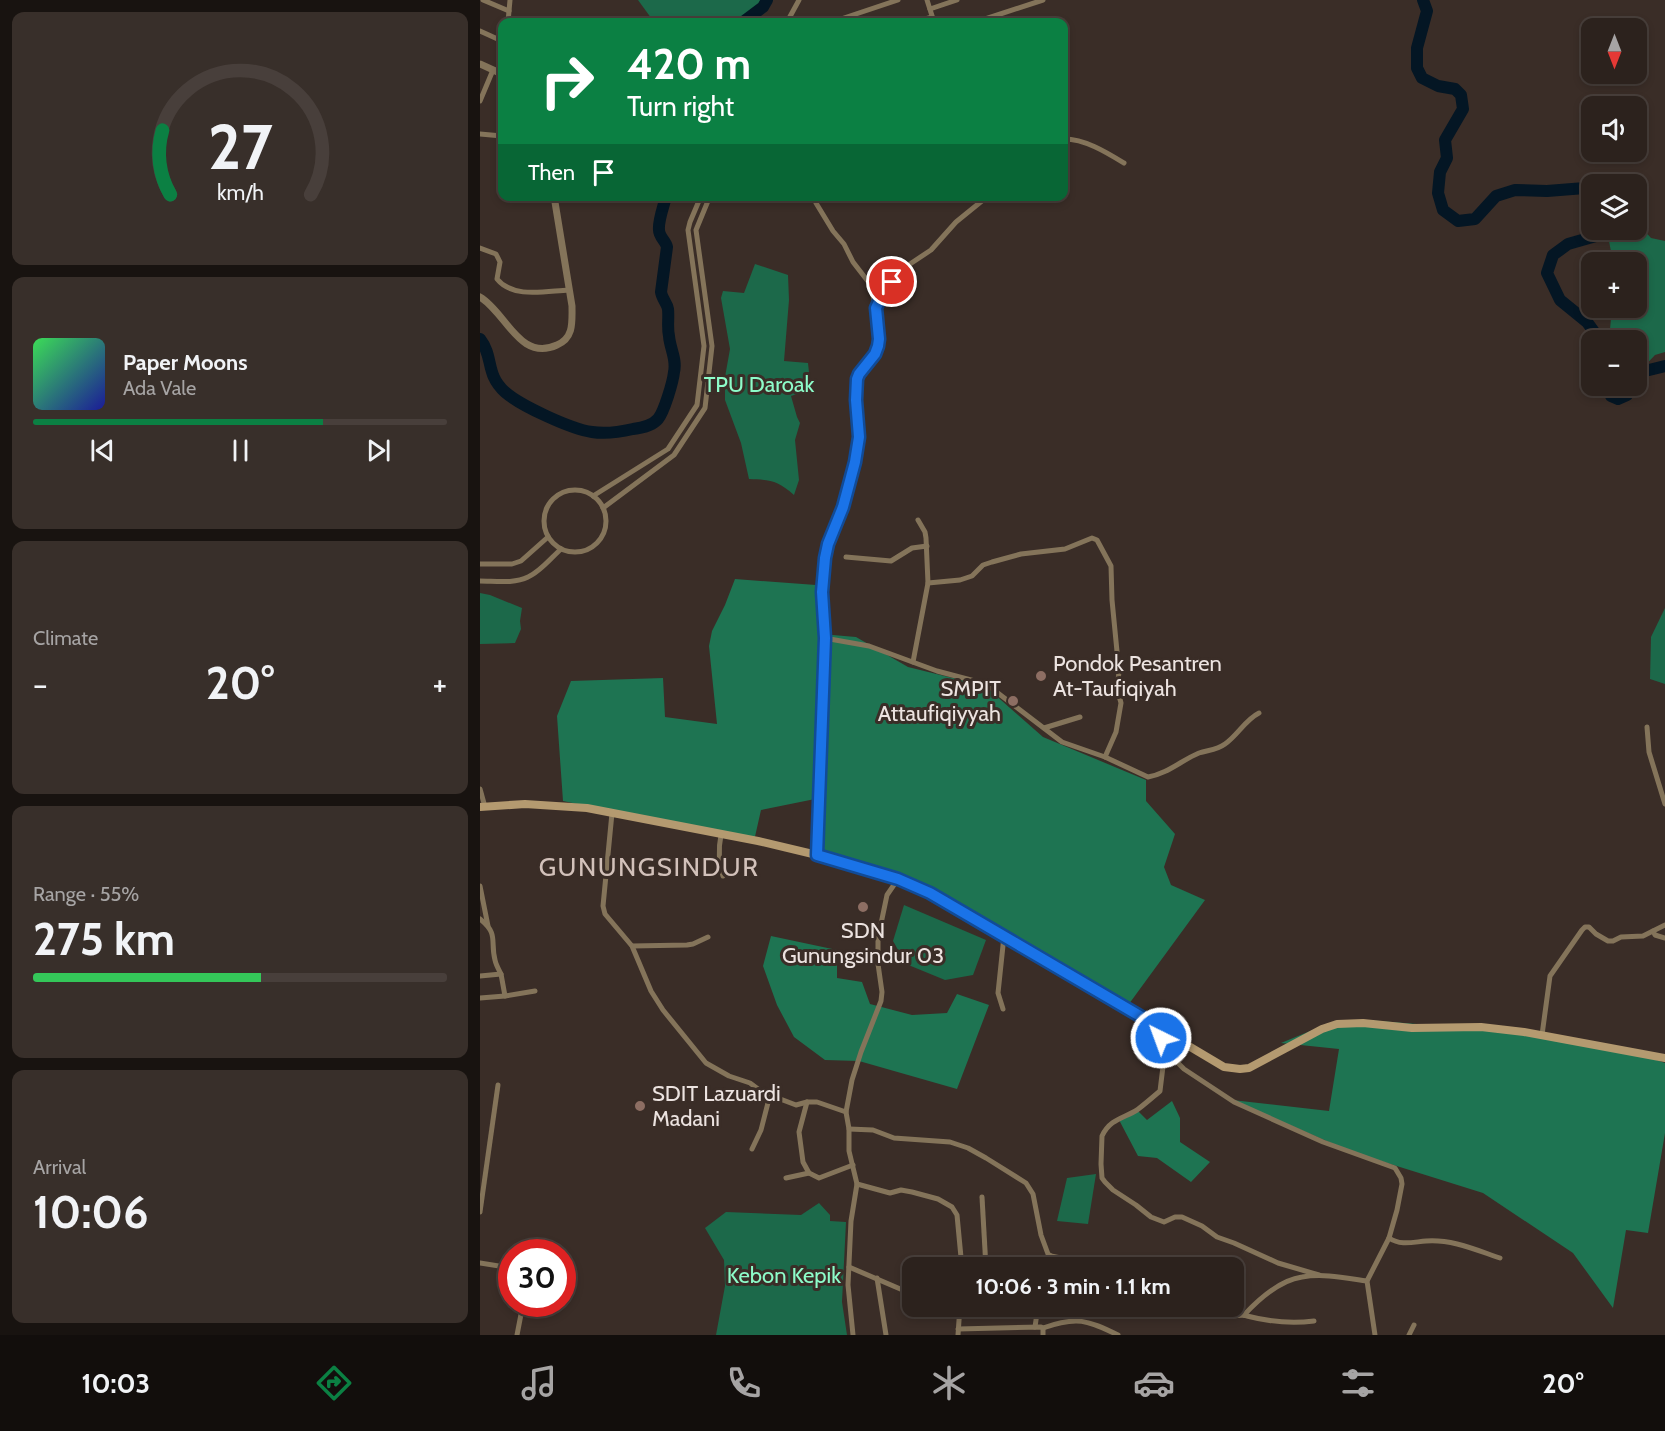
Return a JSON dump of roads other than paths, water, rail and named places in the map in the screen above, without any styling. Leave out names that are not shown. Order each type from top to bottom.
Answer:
[{"type":"main road","points":[[482,807],[538,804],[586,808],[758,841],[817,855],[898,879],[937,897],[1224,1067],[1249,1068],[1322,1029],[1337,1024],[1363,1023],[1412,1028],[1481,1027],[1542,1035],[1665,1058]]},
{"type":"street","points":[[483,0],[509,11]]},
{"type":"street","points":[[508,18],[510,0]]},
{"type":"street","points":[[789,18],[800,0]]},
{"type":"street","points":[[844,18],[898,0]]},
{"type":"street","points":[[927,0],[932,18]]},
{"type":"street","points":[[930,9],[957,0]]},
{"type":"street","points":[[987,18],[1034,1],[1043,0]]},
{"type":"street","points":[[480,32],[498,39]]},
{"type":"street","points":[[480,64],[498,72]]},
{"type":"street","points":[[481,98],[493,70]]},
{"type":"street","points":[[480,134],[498,136]]},
{"type":"street","points":[[1068,139],[1074,139],[1104,151],[1124,163]]},
{"type":"street","points":[[480,297],[494,307],[510,330],[527,344],[540,349],[559,344],[569,335],[572,322],[569,290],[555,201]]},
{"type":"street","points":[[592,496],[668,449],[697,405],[704,346],[688,230],[699,201]]},
{"type":"street","points":[[603,508],[674,455],[705,408],[712,346],[696,230],[708,201]]},
{"type":"street","points":[[815,201],[853,262],[870,284],[876,308],[879,339],[875,354],[857,379],[859,437],[855,462],[843,507],[828,544],[825,558],[822,592],[825,638],[817,855]]},
{"type":"street","points":[[876,308],[881,297],[904,268],[931,250],[956,222],[982,201]]},
{"type":"street","points":[[480,248],[496,254],[501,262],[497,279],[501,285],[521,292],[569,290]]},
{"type":"street","points":[[568,491],[585,492],[592,496],[603,508],[606,523],[601,538],[587,550],[569,552],[561,549],[548,537],[545,530],[545,513],[554,499],[568,491]]},
{"type":"street","points":[[913,662],[928,583],[925,532],[918,520]]},
{"type":"street","points":[[480,564],[512,564],[521,561],[548,537]]},
{"type":"street","points":[[928,583],[960,580],[972,576],[983,565],[1021,554],[1065,549],[1092,538],[1097,540],[1111,566],[1119,672],[1117,688],[1121,703],[1116,732],[1105,757]]},
{"type":"street","points":[[846,557],[891,561],[912,548],[927,546]]},
{"type":"street","points":[[480,581],[514,581],[528,577],[561,549]]},
{"type":"street","points":[[825,638],[869,646],[937,671],[986,684],[1062,742],[1105,757],[1148,777],[1155,776],[1192,756],[1225,744],[1251,717],[1259,713]]},
{"type":"street","points":[[1044,728],[1080,717]]},
{"type":"street","points":[[1647,727],[1648,752],[1665,804]]},
{"type":"street","points":[[480,789],[482,807]]},
{"type":"street","points":[[612,813],[603,906],[605,914],[632,946],[651,991],[663,1010],[706,1063],[729,1076],[750,1083],[762,1092],[796,1106],[807,1102],[817,1102],[846,1112]]},
{"type":"street","points":[[721,835],[719,862],[723,876]]},
{"type":"street","points":[[853,1335],[848,1285],[851,1221],[857,1184],[849,1151],[846,1112],[852,1080],[881,1001],[878,938],[887,895],[898,879]]},
{"type":"street","points":[[480,886],[488,926],[494,938],[495,962],[501,974],[505,996]]},
{"type":"street","points":[[480,919],[488,926]]},
{"type":"street","points":[[1542,1035],[1550,976],[1582,930],[1589,927],[1608,941],[1621,937],[1643,936],[1665,925]]},
{"type":"street","points":[[1653,931],[1655,935],[1665,938]]},
{"type":"street","points":[[1003,1009],[998,993],[1004,936]]},
{"type":"street","points":[[632,946],[687,945],[708,937]]},
{"type":"street","points":[[480,976],[501,974]]},
{"type":"street","points":[[480,998],[535,991]]},
{"type":"street","points":[[1157,1026],[1165,1050],[1160,1091],[1136,1111],[1114,1121],[1104,1131],[1101,1164],[1102,1178],[1105,1182],[1150,1217],[1159,1221],[1182,1217],[1202,1226],[1217,1238],[1234,1243],[1278,1263],[1319,1275],[1367,1281]]},
{"type":"street","points":[[1165,1050],[1184,1069],[1234,1102],[1323,1142],[1395,1168],[1401,1178],[1397,1210],[1389,1239],[1367,1281],[1375,1335]]},
{"type":"street","points":[[480,1212],[498,1085]]},
{"type":"street","points":[[752,1149],[761,1130],[770,1095]]},
{"type":"street","points":[[807,1102],[799,1132],[803,1162],[809,1173],[819,1178],[853,1165]]},
{"type":"street","points":[[849,1129],[873,1130],[894,1138],[950,1142],[968,1148],[986,1158],[1026,1183],[1033,1194],[1041,1235],[1048,1254],[1060,1257]]},
{"type":"street","points":[[786,1178],[809,1173]]},
{"type":"street","points":[[857,1184],[890,1193],[901,1190],[938,1198],[952,1207],[957,1215],[961,1257]]},
{"type":"street","points":[[982,1197],[985,1257]]},
{"type":"street","points":[[1389,1239],[1403,1244],[1429,1241],[1452,1242],[1500,1258]]},
{"type":"street","points":[[480,1263],[498,1266]]},
{"type":"street","points":[[849,1267],[902,1289]]},
{"type":"street","points":[[1314,1321],[1280,1323],[1244,1315],[1264,1294],[1300,1277],[1319,1275]]},
{"type":"street","points":[[877,1278],[886,1335]]},
{"type":"street","points":[[517,1335],[520,1317]]},
{"type":"street","points":[[959,1317],[958,1332],[988,1332],[1016,1327],[1035,1327],[1043,1332],[1060,1322],[1079,1320],[1119,1335]]},
{"type":"street","points":[[1035,1327],[1036,1317]]},
{"type":"street","points":[[1409,1335],[1414,1325]]},
{"type":"street","points":[[1016,1327],[1016,1335]]},
{"type":"waterway","points":[[748,18],[763,7],[767,0]]},
{"type":"waterway","points":[[1423,0],[1427,11],[1417,48],[1417,68],[1422,78],[1438,86],[1455,89],[1461,95],[1463,109],[1445,140],[1447,158],[1440,172],[1438,193],[1443,210],[1458,221],[1475,219],[1496,196],[1515,190],[1547,191],[1581,188]]},
{"type":"waterway","points":[[480,339],[487,352],[495,379],[505,392],[522,404],[547,416],[597,433],[639,428],[656,421],[665,404],[675,367],[668,333],[668,309],[661,292],[667,247],[660,235],[659,226],[665,201]]},
{"type":"waterway","points":[[1582,240],[1568,244],[1553,255],[1547,273],[1560,300],[1587,322],[1593,330]]},
{"type":"waterway","points":[[1647,370],[1665,366]]},
{"type":"waterway","points":[[1611,396],[1618,399],[1625,396]]},
{"type":"place","name":"Pondok Pesantren At-Taufiqiyah","points":[[1041,676]]},
{"type":"place","name":"SMPIT Attaufiqiyyah","points":[[1013,701]]},
{"type":"place","name":"SDN Gunungsindur 03","points":[[863,907]]},
{"type":"place","name":"SDIT Lazuardi Madani","points":[[640,1106]]},
{"type":"district","name":"GUNUNGSINDUR","points":[[649,867]]},
{"type":"park label","name":"TPU Daroak","points":[[759,384]]},
{"type":"park label","name":"Kebon Kepik","points":[[784,1275]]}]
